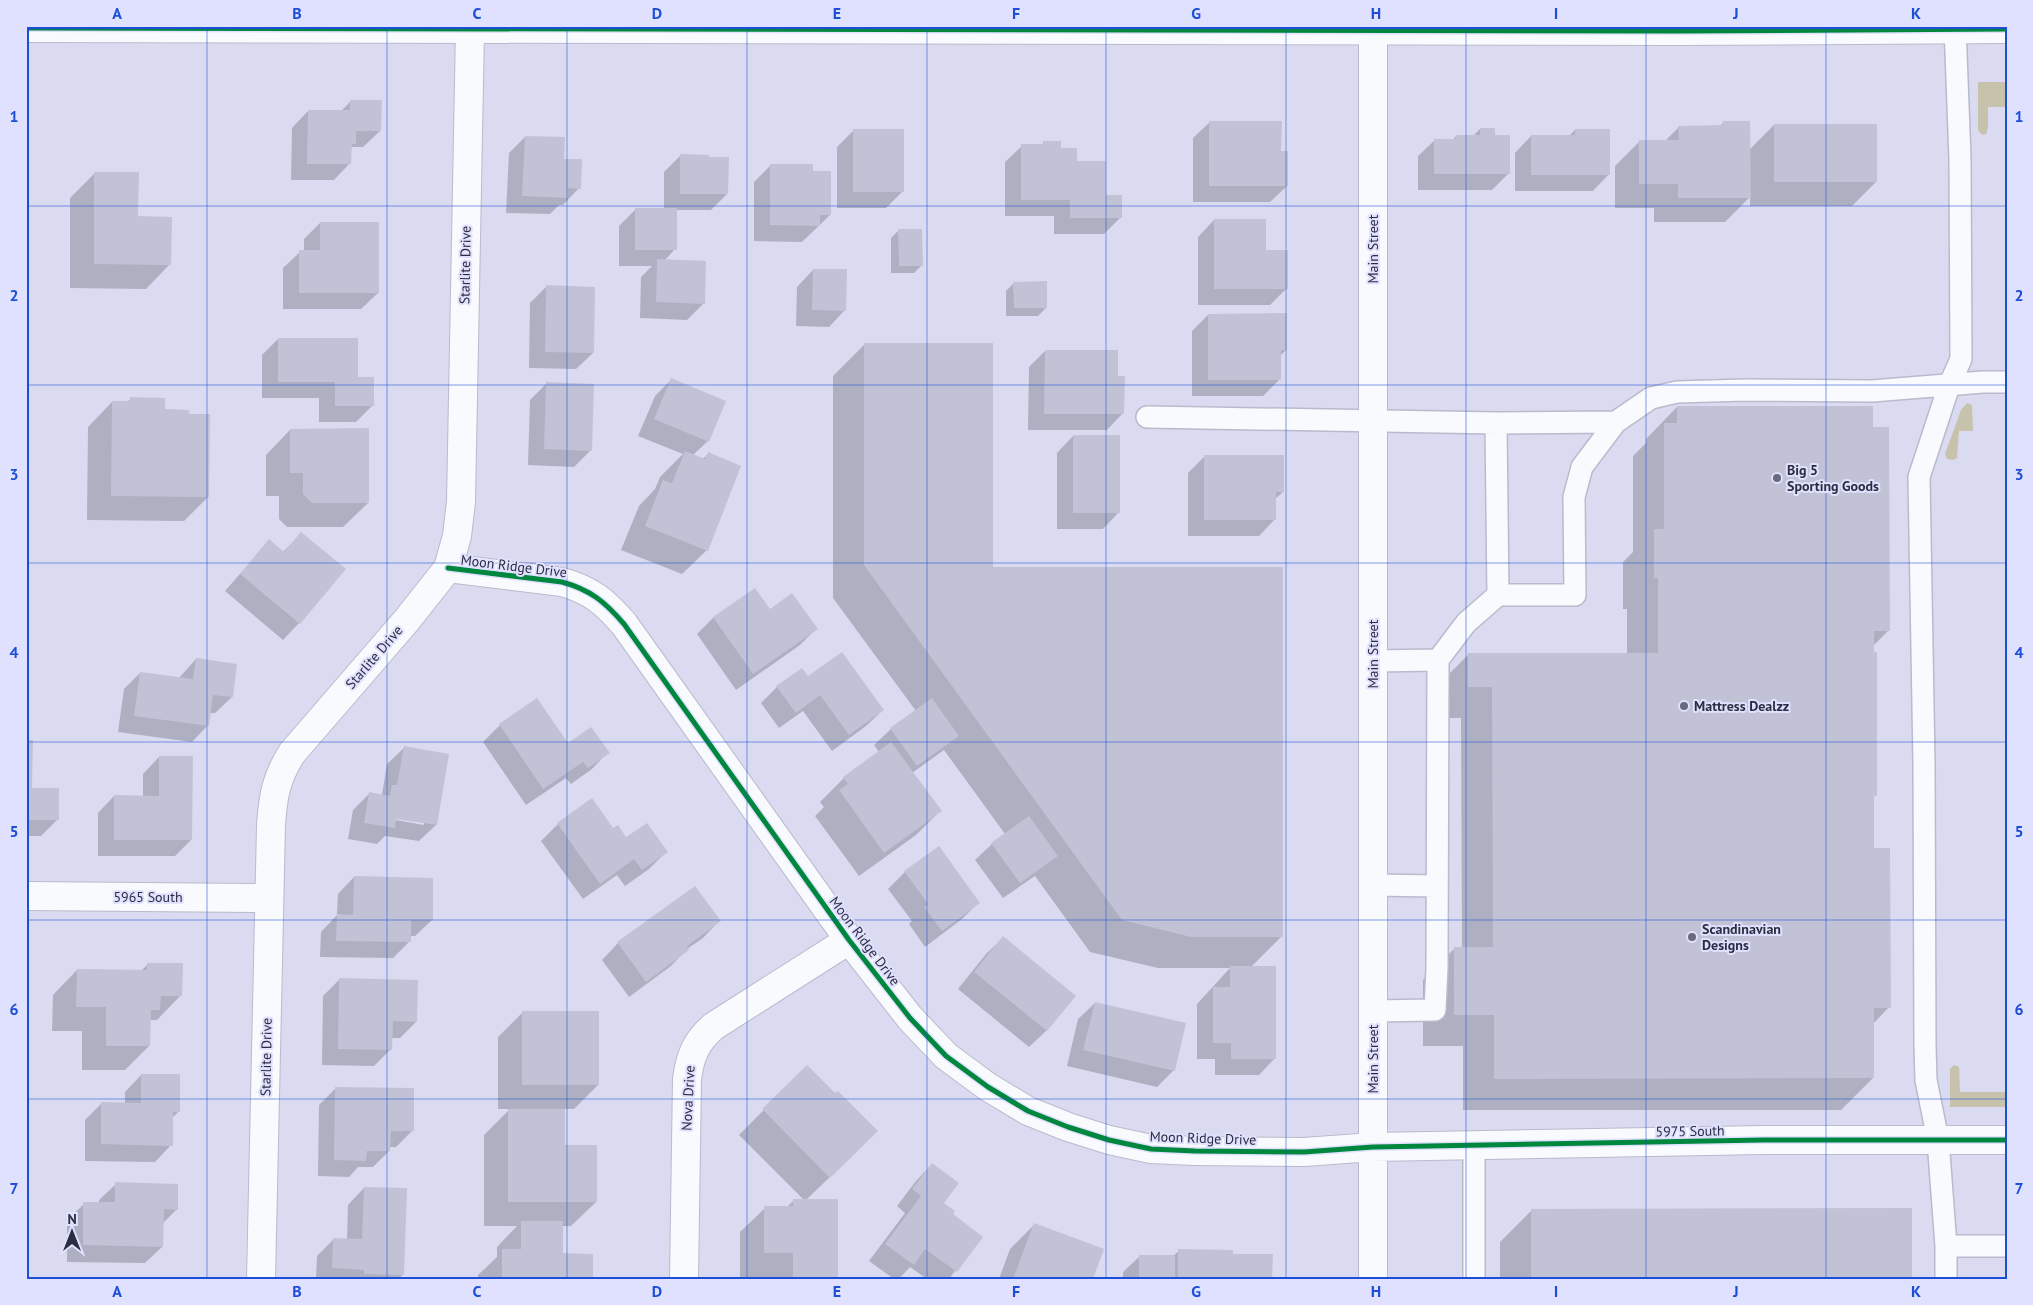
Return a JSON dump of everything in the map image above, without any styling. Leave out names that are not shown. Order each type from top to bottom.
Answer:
[{"type":"street","points":[[26,28],[1286,28],[1373,30],[2007,28]]},
{"type":"street","name":"Starlite Drive","points":[[261,1279],[269,898],[274,793],[278,777],[292,752],[406,620],[448,568],[457,536],[461,502],[470,29]]},
{"type":"street","name":"Main Street","points":[[1373,30],[1373,1279]]},
{"type":"street","name":"Moon Ridge Drive","points":[[448,568],[562,582],[589,591],[611,609],[624,624],[849,940],[910,1018],[946,1056],[988,1087],[1028,1111],[1068,1127],[1109,1140],[1151,1149],[1304,1152],[1373,1147]]},
{"type":"street","name":"5965 South","points":[[26,896],[269,898]]},
{"type":"street","name":"Nova Drive","points":[[684,1279],[687,1079],[691,1057],[696,1046],[703,1035],[714,1026],[849,940]]},
{"type":"street","name":"5975 South","points":[[1373,1147],[1753,1141],[2007,1140]]},
{"type":"lane","points":[[1946,1279],[1946,1246],[1938,1140],[1926,1080],[1920,477],[1949,386],[1960,359],[1960,189],[1955,28]]},
{"type":"lane","points":[[1373,1011],[1435,1010],[1437,968],[1438,660],[1466,623],[1498,595],[1575,595],[1574,497],[1582,467],[1616,422],[1651,398],[1677,392],[1745,390],[1872,391],[1983,382],[2007,382]]},
{"type":"lane","points":[[1148,417],[1496,423],[1616,422]]},
{"type":"lane","points":[[1496,423],[1498,595]]},
{"type":"lane","points":[[1373,661],[1438,660]]},
{"type":"lane","points":[[1373,885],[1437,886]]},
{"type":"lane","points":[[1474,1146],[1474,1279]]},
{"type":"lane","points":[[1946,1246],[2007,1246]]},
{"type":"shaded area","points":[[1978,82],[2007,82],[2007,107],[1988,107],[1988,128],[1986,134],[1983,135],[1978,129]]},
{"type":"shaded area","points":[[1967,403],[1972,405],[1973,431],[1959,431],[1957,458],[1953,460],[1947,459],[1945,454],[1961,410]]},
{"type":"shaded area","points":[[1954,1065],[1959,1067],[1960,1092],[2007,1092],[2007,1107],[1950,1107],[1950,1069]]},
{"type":"building","points":[[350,100],[382,100],[381,131],[356,131],[356,144],[352,144],[351,164],[307,164],[308,110],[350,110]]},
{"type":"building","points":[[1209,121],[1282,121],[1281,151],[1288,151],[1288,186],[1209,186]]},
{"type":"building","points":[[1723,121],[1750,121],[1751,198],[1678,198],[1678,184],[1639,184],[1639,140],[1679,140],[1678,126],[1723,125]]},
{"type":"building","points":[[1774,124],[1877,124],[1877,182],[1774,182]]},
{"type":"building","points":[[1480,128],[1495,128],[1495,135],[1510,135],[1510,174],[1434,174],[1434,139],[1456,139],[1456,135],[1480,135]]},
{"type":"building","points":[[853,129],[904,129],[904,192],[853,192]]},
{"type":"building","points":[[1575,129],[1610,129],[1610,175],[1531,175],[1531,135],[1575,135]]},
{"type":"building","points":[[525,136],[565,137],[564,159],[582,159],[581,189],[568,188],[568,198],[522,196]]},
{"type":"building","points":[[1043,141],[1061,141],[1061,148],[1077,148],[1077,161],[1106,161],[1106,195],[1122,195],[1122,218],[1070,218],[1070,200],[1021,200],[1021,144],[1043,144]]},
{"type":"building","points":[[680,154],[729,157],[728,194],[680,194]]},
{"type":"building","points":[[770,164],[813,164],[813,171],[831,171],[831,215],[820,215],[820,226],[770,225]]},
{"type":"building","points":[[94,172],[139,172],[138,216],[172,217],[171,265],[94,264]]},
{"type":"building","points":[[635,208],[677,208],[677,250],[635,250]]},
{"type":"building","points":[[1214,219],[1266,219],[1266,250],[1288,250],[1288,289],[1214,289]]},
{"type":"building","points":[[320,222],[379,222],[379,293],[299,293],[299,250],[320,250]]},
{"type":"building","points":[[898,229],[922,229],[923,266],[899,266]]},
{"type":"building","points":[[657,259],[706,261],[705,304],[656,302]]},
{"type":"building","points":[[813,269],[847,269],[846,311],[812,310]]},
{"type":"building","points":[[1047,281],[1047,308],[1014,308],[1013,282]]},
{"type":"building","points":[[546,285],[595,287],[594,353],[545,352]]},
{"type":"building","points":[[1287,313],[1287,350],[1281,350],[1281,380],[1208,380],[1208,314]]},
{"type":"building","points":[[26,330],[28,330],[28,390],[26,390]]},
{"type":"building","points":[[278,338],[358,338],[358,377],[374,377],[374,406],[335,406],[335,382],[278,382]]},
{"type":"building","points":[[864,343],[993,343],[993,567],[1283,567],[1283,937],[1191,937],[1122,920],[864,565]]},
{"type":"building","points":[[1045,350],[1118,350],[1118,376],[1125,376],[1124,414],[1044,414]]},
{"type":"building","points":[[671,378],[726,401],[709,442],[654,419]]},
{"type":"building","points":[[546,382],[594,384],[592,451],[544,449]]},
{"type":"building","points":[[130,397],[165,398],[165,409],[188,410],[190,414],[210,414],[209,497],[111,496],[112,401],[130,401]]},
{"type":"building","points":[[1677,406],[1873,406],[1873,427],[1889,427],[1890,631],[1874,631],[1874,652],[1877,652],[1877,796],[1874,796],[1874,848],[1890,848],[1891,1008],[1874,1008],[1874,1078],[1494,1079],[1494,1015],[1454,1015],[1454,947],[1493,947],[1492,687],[1468,687],[1468,653],[1658,653],[1658,578],[1654,578],[1654,529],[1664,529],[1664,423],[1677,423]]},
{"type":"building","points":[[369,428],[369,503],[312,503],[303,494],[303,473],[290,473],[290,429]]},
{"type":"building","points":[[1073,435],[1120,435],[1120,513],[1073,513]]},
{"type":"building","points":[[685,451],[705,459],[708,452],[741,466],[708,551],[645,526],[663,480],[672,483]]},
{"type":"building","points":[[1204,455],[1284,455],[1284,492],[1276,492],[1276,520],[1204,520]]},
{"type":"building","points":[[301,532],[346,569],[300,624],[240,574],[269,539],[284,552]]},
{"type":"building","points":[[755,588],[770,609],[792,593],[818,629],[753,674],[713,617]]},
{"type":"building","points":[[842,652],[884,710],[849,735],[820,695],[796,713],[776,686],[802,668],[808,676]]},
{"type":"building","points":[[196,658],[237,664],[233,697],[213,695],[209,726],[134,716],[140,672],[193,679]]},
{"type":"building","points":[[537,698],[568,743],[591,727],[610,753],[588,768],[583,762],[543,789],[499,724]]},
{"type":"building","points":[[932,698],[959,736],[917,766],[890,728]]},
{"type":"building","points":[[26,740],[33,740],[32,788],[59,788],[59,820],[26,820]]},
{"type":"building","points":[[891,742],[942,811],[884,853],[839,790],[848,784],[843,777]]},
{"type":"building","points":[[404,746],[449,754],[437,825],[396,819],[395,828],[364,823],[369,792],[390,796],[392,785],[397,785]]},
{"type":"building","points":[[159,756],[193,756],[192,840],[114,840],[114,795],[159,796]]},
{"type":"building","points":[[592,798],[613,828],[618,825],[626,837],[647,823],[668,852],[642,870],[634,859],[600,884],[557,823]]},
{"type":"building","points":[[1029,816],[1058,856],[1020,883],[991,843]]},
{"type":"building","points":[[939,846],[980,903],[942,931],[924,907],[928,904],[904,871]]},
{"type":"building","points":[[354,876],[433,878],[433,920],[411,920],[411,942],[336,941],[337,914],[353,915]]},
{"type":"building","points":[[695,886],[721,921],[687,946],[689,950],[646,982],[617,942]]},
{"type":"building","points":[[1003,936],[1076,996],[1047,1031],[974,972]]},
{"type":"building","points":[[147,963],[183,963],[182,996],[161,996],[160,1010],[151,1010],[150,1046],[106,1046],[106,1007],[76,1007],[77,969],[147,970]]},
{"type":"building","points":[[1230,966],[1276,966],[1276,1059],[1231,1059],[1231,1043],[1213,1043],[1213,987],[1230,987]]},
{"type":"building","points":[[339,978],[418,980],[417,1022],[393,1021],[392,1050],[338,1049]]},
{"type":"building","points":[[1095,1002],[1186,1023],[1175,1071],[1083,1050]]},
{"type":"building","points":[[522,1011],[599,1011],[599,1085],[522,1085]]},
{"type":"building","points":[[807,1065],[835,1093],[838,1091],[878,1131],[830,1178],[762,1109]]},
{"type":"building","points":[[141,1074],[180,1074],[180,1112],[173,1112],[173,1146],[101,1144],[101,1102],[141,1103]]},
{"type":"building","points":[[335,1087],[414,1088],[414,1131],[391,1131],[390,1151],[367,1151],[366,1161],[334,1160]]},
{"type":"building","points":[[508,1109],[565,1109],[565,1145],[597,1145],[597,1202],[508,1202]]},
{"type":"building","points":[[932,1163],[959,1183],[944,1203],[955,1211],[953,1214],[983,1237],[957,1272],[925,1249],[914,1265],[885,1244],[921,1196],[912,1189]]},
{"type":"building","points":[[115,1182],[178,1184],[178,1210],[164,1209],[163,1247],[83,1245],[83,1202],[115,1202]]},
{"type":"building","points":[[364,1187],[407,1188],[404,1275],[364,1274],[364,1270],[332,1268],[333,1238],[362,1239]]},
{"type":"building","points":[[793,1199],[838,1199],[838,1279],[793,1279],[793,1253],[764,1253],[764,1206],[793,1206]]},
{"type":"building","points":[[1912,1208],[1912,1279],[1531,1279],[1531,1209]]},
{"type":"building","points":[[521,1221],[563,1221],[563,1253],[593,1254],[593,1279],[502,1279],[502,1249],[521,1249]]},
{"type":"building","points":[[1034,1223],[1104,1249],[1093,1279],[1013,1279]]},
{"type":"building","points":[[1178,1249],[1233,1250],[1233,1254],[1273,1254],[1272,1279],[1178,1279]]},
{"type":"building","points":[[1139,1255],[1175,1255],[1175,1279],[1139,1279]]},
{"type":"cycle path","points":[[26,28],[1679,31],[2007,29]]},
{"type":"cycle path","points":[[448,568],[562,582],[581,589],[604,603],[624,624],[849,940],[910,1018],[946,1056],[988,1087],[1028,1111],[1068,1127],[1109,1140],[1151,1149],[1195,1151],[1304,1152],[1373,1147],[1763,1140],[2007,1140]]},
{"type":"place","name":"Big 5 Sporting Goods","points":[[1777,478]]},
{"type":"place","name":"Mattress Dealzz","points":[[1684,706]]},
{"type":"place","name":"Scandinavian Designs","points":[[1692,937]]}]
